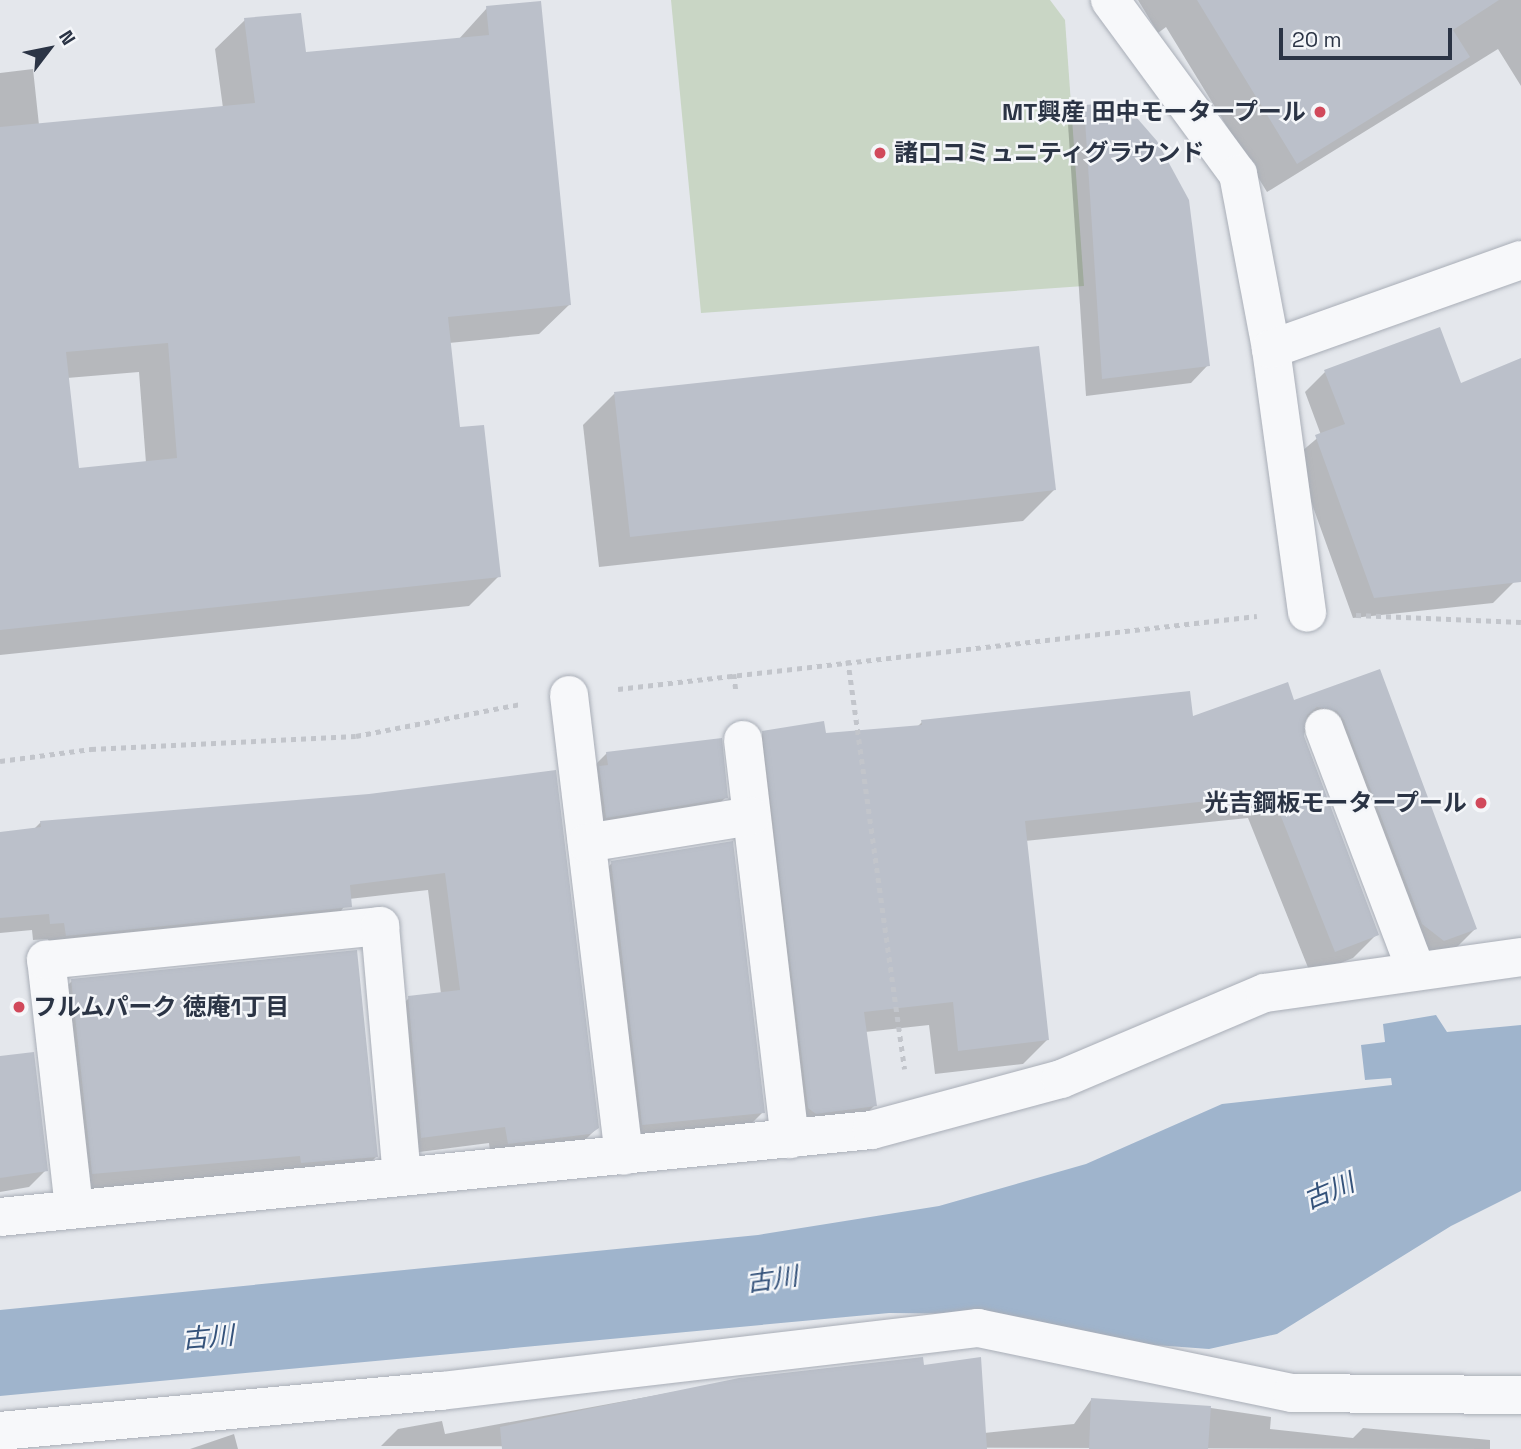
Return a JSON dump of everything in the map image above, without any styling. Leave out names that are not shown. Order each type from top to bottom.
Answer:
[{"type":"street","points":[[1110,0],[1238,174],[1271,349],[1307,614]]},
{"type":"street","points":[[1271,349],[1521,260]]},
{"type":"street","points":[[569,695],[624,1156]]},
{"type":"street","points":[[1324,728],[1416,970]]},
{"type":"street","points":[[743,740],[790,1139]]},
{"type":"street","points":[[587,843],[751,816]]},
{"type":"street","points":[[74,1208],[46,960],[368,927],[380,926],[402,1175]]},
{"type":"street","points":[[0,1217],[402,1175],[790,1139],[912,1121],[1061,1079],[1265,993],[1521,957]]},
{"type":"street","points":[[0,1431],[441,1391],[978,1328],[1292,1393],[1521,1395]]},
{"type":"path","points":[[0,761],[90,749],[356,736],[569,695],[848,660],[1307,614],[1521,622]]},
{"type":"path","points":[[848,660],[912,1121]]},
{"type":"green space","name":"諸口コミュニティグラウンド","points":[[671,0],[1050,0],[1065,20],[1084,286],[701,313]]},
{"type":"water","name":"古川","points":[[1436,1015],[1447,1032],[1521,1025],[1521,1191],[1451,1226],[1277,1334],[1209,1349],[1141,1344],[983,1314],[889,1313],[0,1396],[0,1310],[758,1235],[939,1206],[1086,1164],[1222,1104],[1392,1085],[1391,1078],[1365,1080],[1361,1045],[1385,1042],[1383,1024]]},
{"type":"building","name":"MT興産 田中モータープール","points":[[1197,0],[1499,0],[1453,30],[1470,57],[1297,164]]},
{"type":"building","points":[[541,1],[571,305],[448,317],[460,427],[484,425],[501,577],[0,630],[0,127],[255,103],[244,18],[301,13],[306,52],[489,35],[486,6]],"holes":[[[168,343],[177,458],[79,468],[66,352]]]},
{"type":"building","points":[[1123,102],[1157,141],[1189,200],[1210,366],[1102,379],[1084,105]]},
{"type":"building","points":[[1440,327],[1461,383],[1521,358],[1521,582],[1374,598],[1315,435],[1345,424],[1324,370]]},
{"type":"building","points":[[1039,346],[1056,490],[630,537],[614,392]]},
{"type":"building","points":[[1380,669],[1477,929],[1444,941],[1422,924],[1344,720],[1337,711],[1317,707],[1307,715],[1304,736],[1379,935],[1335,952],[1272,794],[1025,821],[1049,1040],[958,1051],[953,1002],[864,1012],[877,1106],[816,1114],[808,1108],[762,731],[824,721],[826,733],[922,725],[921,720],[1190,691],[1193,716],[1288,682],[1294,700]]},
{"type":"building","points":[[722,738],[728,798],[606,818],[599,766],[608,765],[606,752]]},
{"type":"building","points":[[556,770],[599,1128],[590,1134],[508,1144],[505,1127],[421,1138],[408,996],[460,990],[445,873],[350,885],[352,907],[66,936],[64,923],[50,924],[49,914],[0,918],[0,832],[41,827],[40,821],[369,794]]},
{"type":"building","points":[[733,841],[765,1113],[642,1125],[611,861]]},
{"type":"building","points":[[357,950],[378,1157],[301,1163],[300,1156],[92,1174],[71,979]]},
{"type":"building","points":[[34,1052],[48,1171],[0,1178],[0,1056]]},
{"type":"building","points":[[923,1357],[924,1365],[981,1357],[987,1449],[502,1449],[500,1427],[739,1378]]},
{"type":"building","points":[[1091,1398],[1211,1406],[1208,1449],[1089,1449]]},
{"type":"place","name":"MT興産 田中モータープール","points":[[1320,112]]},
{"type":"place","name":"諸口コミュニティグラウンド","points":[[880,153]]},
{"type":"place","name":"光吉鋼板モータープール","points":[[1481,803]]},
{"type":"place","name":"フルムパーク 徳庵1丁目","points":[[19,1007]]}]
